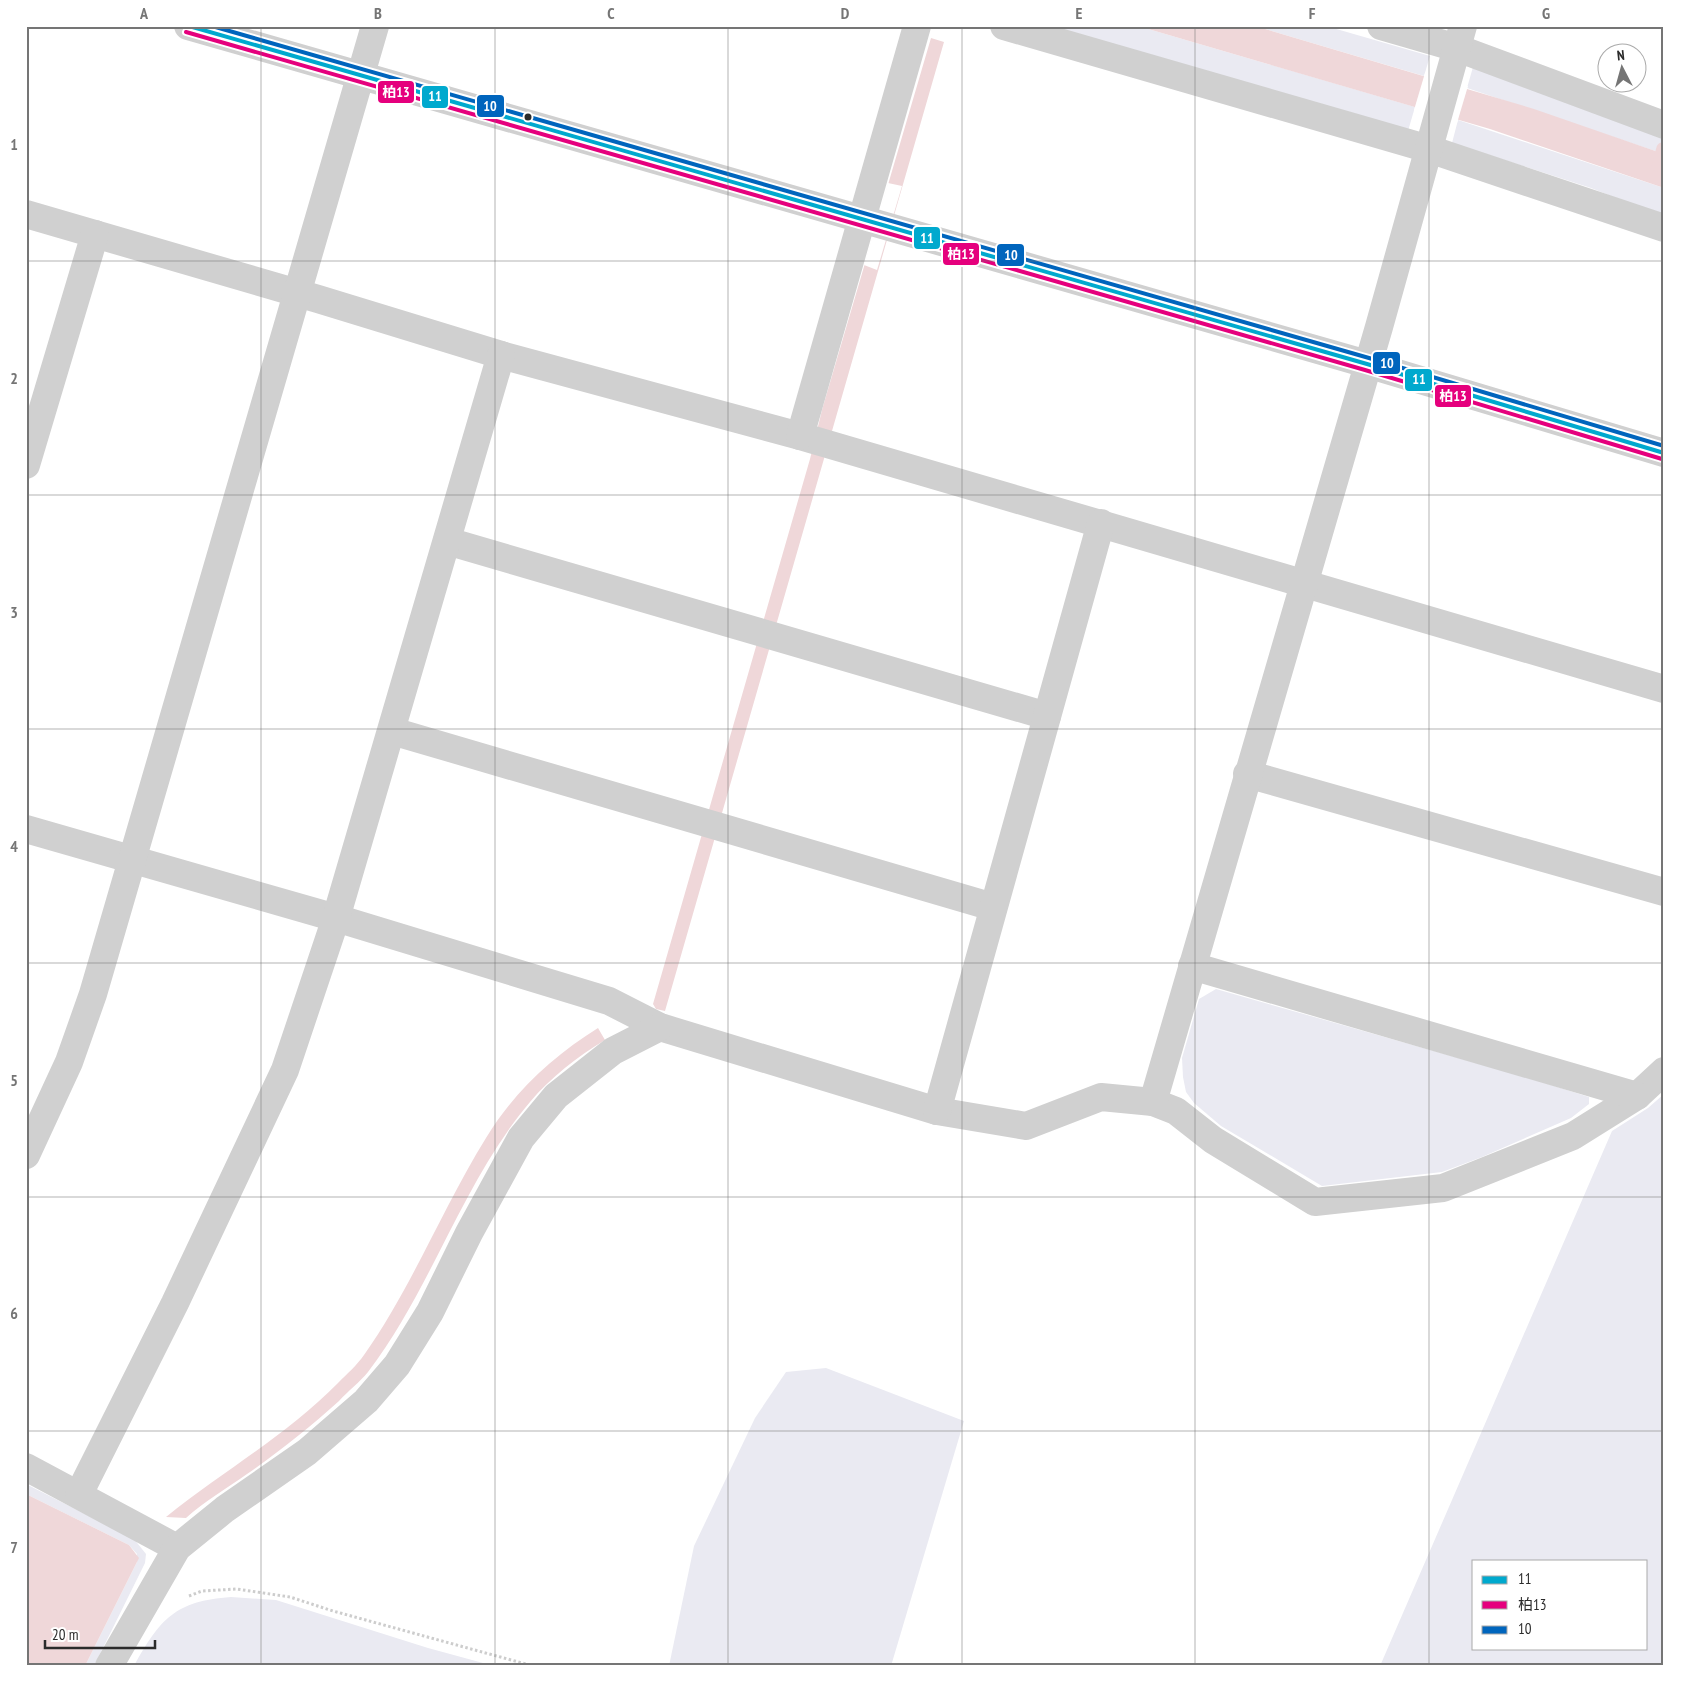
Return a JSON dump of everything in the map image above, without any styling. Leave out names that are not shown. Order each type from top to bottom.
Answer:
[{"type":"street","points":[[188,26],[1367,364],[1664,453]]},
{"type":"street","points":[[26,1155],[48,1110],[83,1026],[134,860],[376,26]]},
{"type":"street","points":[[800,436],[917,26]]},
{"type":"street","points":[[1004,26],[1429,149],[1664,228]]},
{"type":"street","points":[[1381,26],[1460,37],[1664,125]]},
{"type":"street","points":[[1153,1102],[1460,37]]},
{"type":"street","points":[[26,214],[298,293],[501,355],[800,436],[1664,689]]},
{"type":"street","points":[[26,465],[33,418],[95,234]]},
{"type":"street","points":[[79,1494],[175,1304],[286,1070],[336,918],[501,355]]},
{"type":"street","points":[[936,1110],[1101,523]]},
{"type":"street","points":[[447,541],[1047,716]]},
{"type":"street","points":[[392,731],[993,907]]},
{"type":"street","points":[[1247,774],[1664,892]]},
{"type":"street","points":[[26,829],[336,918],[609,1000],[660,1027],[936,1110],[1026,1126],[1101,1097],[1153,1102],[1176,1111],[1213,1140],[1315,1202],[1444,1188],[1573,1136],[1637,1096],[1664,1071]]},
{"type":"street","points":[[1192,966],[1637,1096]]},
{"type":"street","points":[[109,1666],[177,1548],[225,1509],[307,1452],[366,1401],[397,1365],[430,1312],[469,1233],[522,1138],[556,1096],[613,1051],[660,1027]]},
{"type":"street","points":[[26,1467],[177,1548]]},
{"type":"path","points":[[186,1597],[202,1591],[237,1589],[290,1597],[333,1612],[533,1666]]},
{"type":"shaded area","points":[[1050,26],[1138,26],[1415,107],[1408,131]]},
{"type":"shaded area","points":[[1138,26],[1255,26],[1534,109],[1664,154],[1664,188],[1490,129]]},
{"type":"shaded area","points":[[1255,26],[1326,26],[1430,56],[1424,76]]},
{"type":"shaded area","points":[[931,38],[944,42],[665,1011],[656,1009],[653,1004],[810,459],[822,410]]},
{"type":"shaded area","points":[[1473,67],[1664,137],[1664,154],[1467,88]]},
{"type":"shaded area","points":[[1458,120],[1664,188],[1664,217],[1591,188],[1452,143]]},
{"type":"shaded area","points":[[1216,989],[1532,1079],[1589,1097],[1589,1104],[1571,1118],[1482,1157],[1442,1172],[1322,1186],[1221,1126],[1194,1103],[1186,1092],[1182,1058],[1199,999]]},
{"type":"shaded area","points":[[598,1028],[605,1040],[584,1053],[547,1084],[506,1133],[466,1200],[391,1340],[365,1376],[294,1439],[186,1518],[166,1517],[298,1419],[358,1362],[397,1302],[470,1165],[497,1122],[521,1091],[550,1063]]},
{"type":"shaded area","points":[[1664,1094],[1664,1666],[1380,1666],[1612,1131],[1648,1108]]},
{"type":"shaded area","points":[[826,1368],[964,1421],[891,1666],[669,1666],[694,1546],[755,1418],[786,1372]]},
{"type":"shaded area","points":[[26,1484],[134,1539],[146,1554],[145,1563],[94,1666],[85,1666],[137,1562],[137,1554],[129,1545],[26,1494]]},
{"type":"shaded area","points":[[26,1494],[129,1545],[139,1558],[85,1666],[26,1666]]},
{"type":"shaded area","points":[[231,1597],[276,1600],[428,1648],[494,1666],[134,1666],[152,1636],[171,1615],[196,1603]]},
{"type":"pier","points":[[1425,73],[1468,86],[1457,123],[1414,110]]},
{"type":"pier","points":[[888,183],[902,186],[877,270],[864,265]]},
{"type":"waterway","points":[[1657,166],[1662,148]]},
{"type":"transit line","name":"11","points":[[189,26],[1367,364],[1664,453]]},
{"type":"transit line","name":"10","points":[[212,26],[1369,358],[1664,446]]},
{"type":"transit line","name":"柏13","points":[[186,32],[1365,370],[1662,459]]}]
